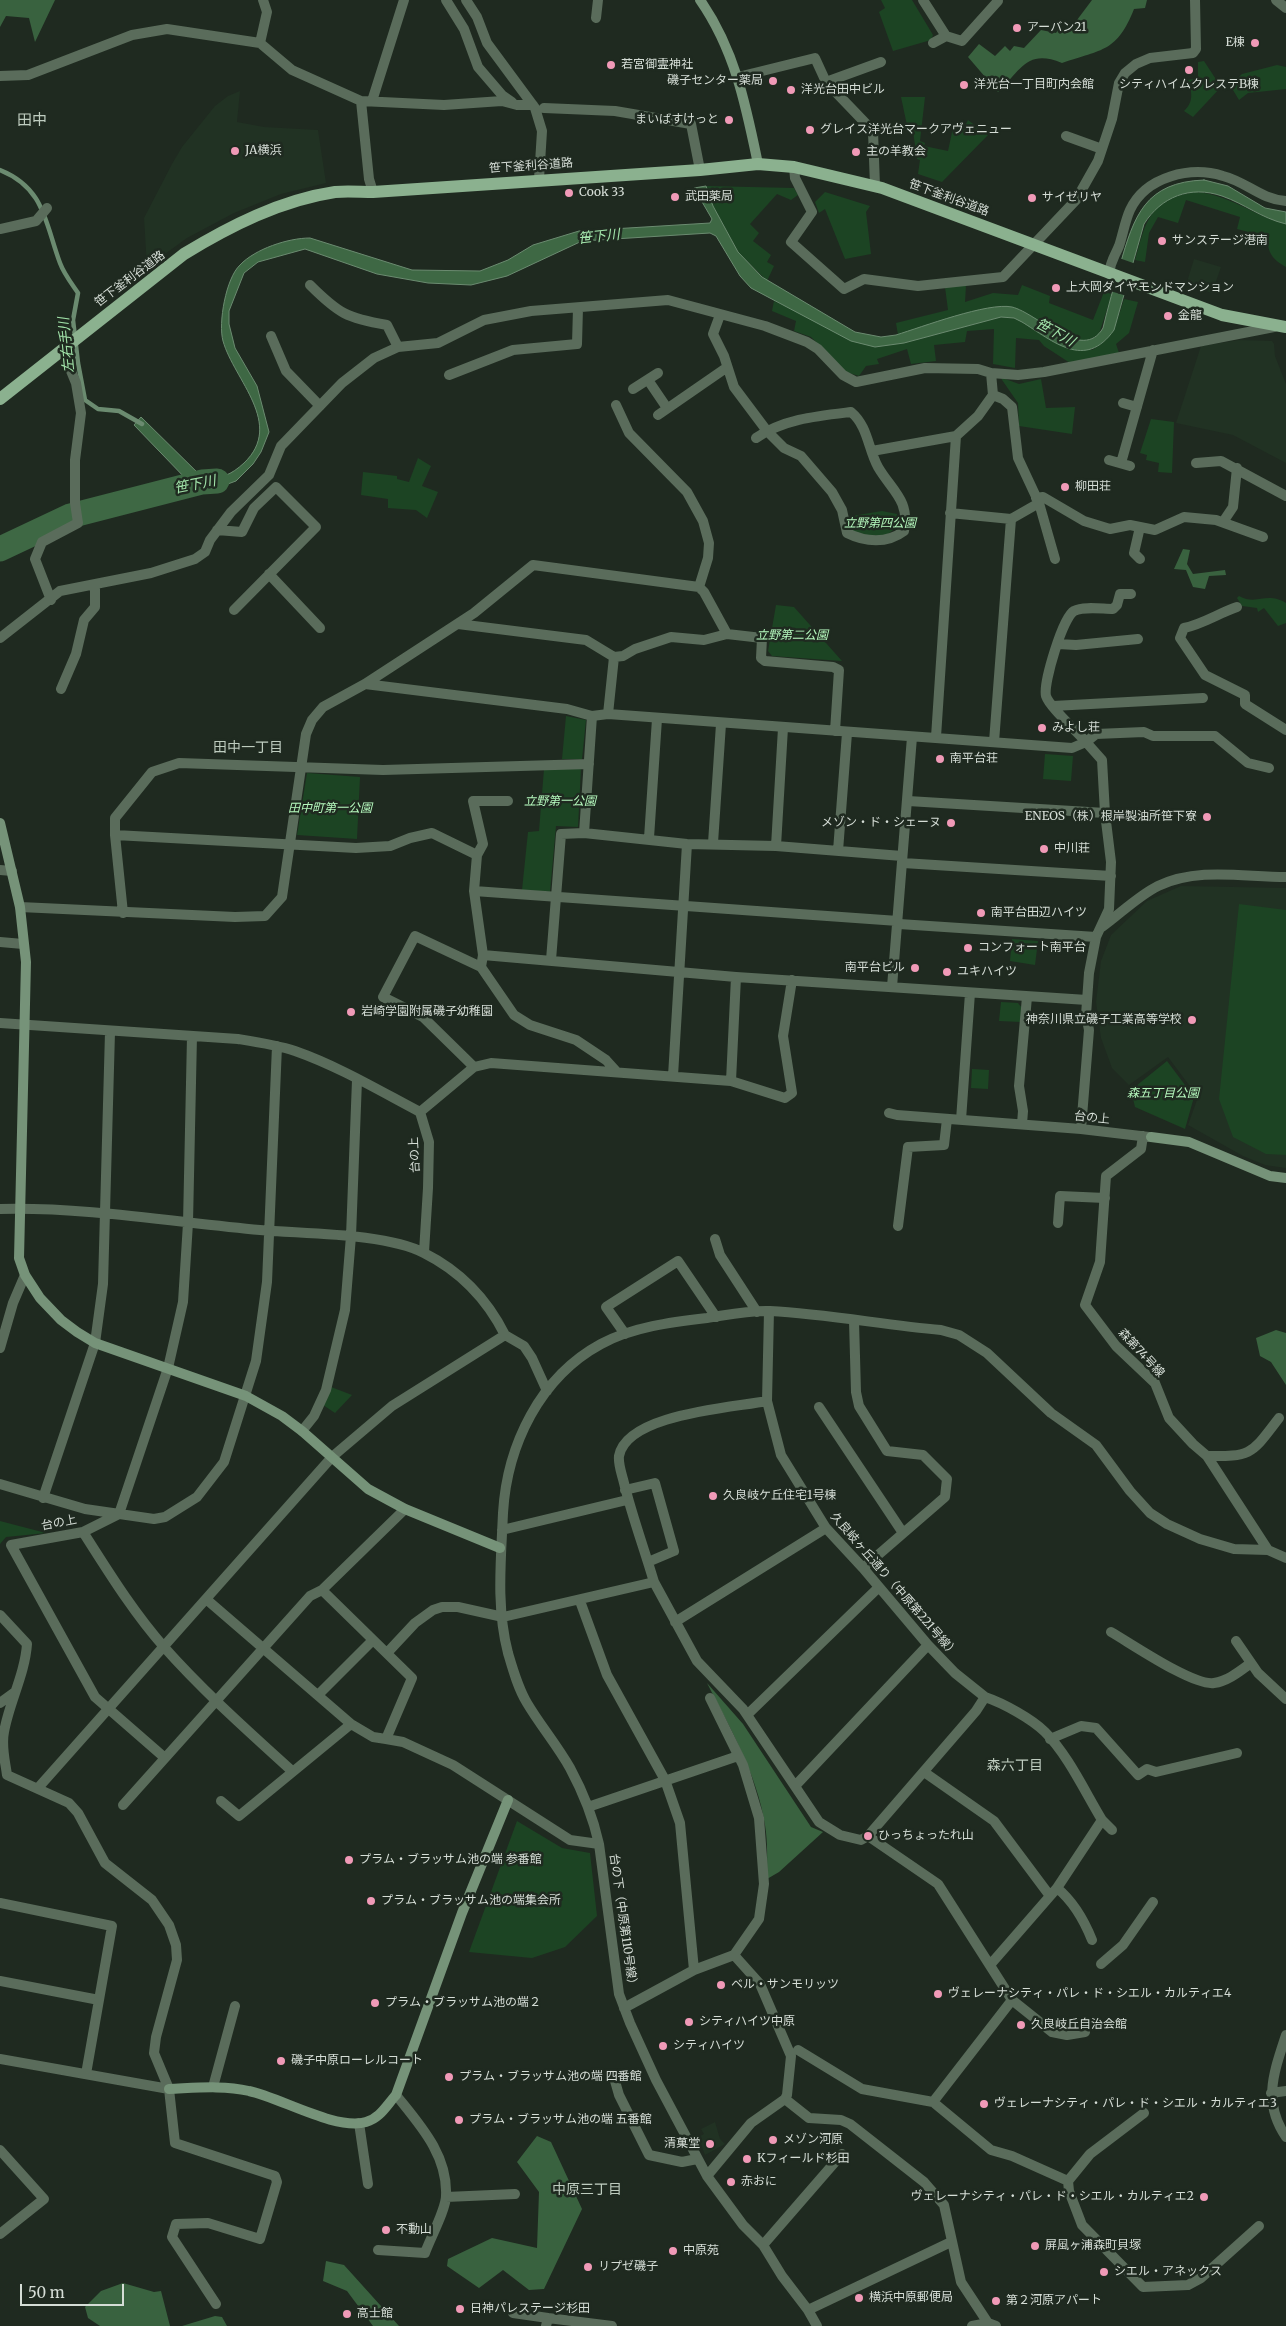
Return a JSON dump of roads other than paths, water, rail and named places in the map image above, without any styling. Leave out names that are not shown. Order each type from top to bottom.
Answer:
[{"type":"main road","name":"笹下釜利谷道路","points":[[0,399],[184,254],[224,231],[276,207],[336,192],[374,192],[540,179],[700,170],[758,164],[794,167],[875,186],[1222,315],[1284,326]]},
{"type":"street","points":[[260,43],[267,12],[263,0]]},
{"type":"street","points":[[374,192],[369,179],[366,101],[404,0]]},
{"type":"street","points":[[446,0],[464,28],[478,67],[502,95],[517,105]]},
{"type":"street","points":[[466,0],[477,16],[487,43],[533,105],[542,131],[540,179]]},
{"type":"street","points":[[596,18],[598,0]]},
{"type":"street","points":[[700,0],[714,19],[738,77],[744,94],[758,164]]},
{"type":"street","points":[[923,0],[946,36],[962,42],[998,1]]},
{"type":"street","points":[[794,167],[795,178],[812,212],[791,242],[844,290],[864,279],[918,286],[1003,277],[1076,200],[1098,161],[1112,119],[1119,83],[1125,74],[1136,64],[1150,58],[1193,53],[1196,49],[1195,0]]},
{"type":"street","points":[[1276,0],[1286,8]]},
{"type":"street","points":[[0,76],[28,75],[132,35],[167,29],[260,43],[292,70],[366,101],[444,105],[502,101],[517,105],[533,105]]},
{"type":"street","points":[[933,43],[946,36]]},
{"type":"street","points":[[738,77],[815,58],[826,82],[873,131],[875,186]]},
{"type":"street","points":[[826,82],[880,62]]},
{"type":"street","points":[[544,108],[615,111],[691,124],[700,170]]},
{"type":"street","points":[[1066,136],[1102,149]]},
{"type":"street","points":[[1109,274],[1111,259],[1118,247],[1131,208],[1140,197],[1164,178],[1183,172],[1222,175],[1239,182],[1259,195],[1286,201]]},
{"type":"street","points":[[0,229],[36,221],[47,208]]},
{"type":"street","points":[[310,285],[334,309],[358,320],[387,325],[398,347]]},
{"type":"street","points":[[0,638],[51,600],[60,591],[151,573],[195,559],[205,552],[217,530],[231,512],[269,475],[281,446],[342,383],[374,358],[398,347],[438,343],[484,320],[530,311],[668,300],[774,328],[807,342],[818,349],[843,375],[856,382],[924,368],[978,369],[991,373],[1018,375],[1044,372],[1284,326]]},
{"type":"street","points":[[449,374],[513,350],[578,344],[578,308]]},
{"type":"street","points":[[720,315],[714,334],[724,356],[726,368],[734,387],[767,431],[784,448],[801,456],[832,492],[842,510],[847,533],[858,539],[883,540],[896,537],[904,531],[906,521],[898,493],[878,467],[859,419],[851,412],[813,416],[778,425],[767,431],[756,438]]},
{"type":"street","points":[[271,336],[286,371],[320,406]]},
{"type":"street","points":[[51,600],[35,559],[42,542],[78,523],[75,503],[75,460],[81,413],[76,383],[63,348]]},
{"type":"street","points":[[1109,460],[1126,464],[1137,407],[1153,350]]},
{"type":"street","points":[[658,415],[726,368]]},
{"type":"street","points":[[633,389],[658,373]]},
{"type":"street","points":[[872,451],[956,436],[978,416],[993,395],[991,373]]},
{"type":"street","points":[[648,380],[667,408]]},
{"type":"street","points":[[993,395],[1003,399],[1012,407],[1018,458],[1038,501],[1055,559]]},
{"type":"street","points":[[1123,403],[1137,407]]},
{"type":"street","points":[[616,405],[628,433],[687,492],[703,521],[709,543],[708,558],[699,587]]},
{"type":"street","points":[[936,737],[956,436]]},
{"type":"street","points":[[1196,463],[1221,461],[1286,496]]},
{"type":"street","points":[[1223,522],[1233,507],[1237,468]]},
{"type":"street","points":[[217,530],[242,532],[254,508],[276,487],[316,527],[234,610]]},
{"type":"street","points":[[950,513],[1011,519],[1043,497],[1084,521],[1110,529],[1130,525],[1155,530],[1184,516],[1223,522],[1263,537]]},
{"type":"street","points":[[994,742],[1011,519]]},
{"type":"street","points":[[1140,527],[1134,553],[1140,559]]},
{"type":"street","points":[[20,907],[123,913],[235,917],[266,916],[282,898],[306,734],[312,720],[323,707],[365,684],[458,624],[517,580],[533,565],[699,587],[704,592],[727,634]]},
{"type":"street","points":[[269,574],[320,628]]},
{"type":"street","points":[[61,689],[76,654],[84,620],[95,607],[95,585]]},
{"type":"street","points":[[1081,1129],[1089,1030],[1086,1015],[1087,1000],[1099,932],[1109,909],[1111,862],[1105,813],[1102,760],[1046,697],[1045,684],[1061,631],[1068,616],[1074,611],[1112,609],[1117,606],[1120,594],[1131,594]]},
{"type":"street","points":[[1238,607],[1195,626],[1184,628],[1180,638],[1205,675],[1245,695],[1245,704],[1286,730]]},
{"type":"street","points":[[458,624],[586,640],[614,657],[623,656],[635,649],[671,637],[704,640],[727,634],[762,638],[761,658],[765,661],[832,667],[839,670],[835,731]]},
{"type":"street","points":[[1058,644],[1076,646],[1138,639]]},
{"type":"street","points":[[608,714],[614,657]]},
{"type":"street","points":[[365,684],[567,709],[592,716],[608,714],[721,724],[936,737],[1072,748],[1086,742],[1096,734],[1144,732],[1153,736],[1215,736],[1248,763],[1269,768]]},
{"type":"street","points":[[1053,706],[1203,698]]},
{"type":"street","points":[[584,833],[592,716]]},
{"type":"street","points":[[649,838],[657,718]]},
{"type":"street","points":[[713,843],[721,724]]},
{"type":"street","points":[[776,846],[783,728]]},
{"type":"street","points":[[838,851],[847,733]]},
{"type":"street","points":[[892,987],[912,737]]},
{"type":"street","points":[[123,913],[114,818],[152,772],[166,766],[179,763],[302,765],[392,770],[589,764]]},
{"type":"street","points":[[481,968],[483,955],[474,891],[478,855],[483,844],[473,801],[508,801]]},
{"type":"street","points":[[908,802],[1105,813]]},
{"type":"street","points":[[0,823],[20,907],[26,962],[19,1258],[25,1275],[40,1298],[61,1320],[95,1343],[246,1396],[282,1416],[302,1431],[368,1489],[405,1510],[500,1548]]},
{"type":"street","points":[[115,835],[290,846],[356,848],[390,846],[410,838],[432,833],[478,855]]},
{"type":"street","points":[[551,960],[560,834],[584,833],[649,838],[687,844],[713,843],[776,846],[838,851],[903,860],[1111,876]]},
{"type":"street","points":[[672,1076],[687,844]]},
{"type":"street","points":[[0,870],[12,871]]},
{"type":"street","points":[[474,891],[898,923],[1099,932],[1158,886],[1183,878],[1200,874],[1286,877]]},
{"type":"street","points":[[474,1068],[423,1017],[383,997],[415,936],[481,968],[514,1015],[530,1025],[576,1040],[606,1060],[616,1071]]},
{"type":"street","points":[[0,942],[23,944]]},
{"type":"street","points":[[483,955],[678,970],[736,977],[1087,1000]]},
{"type":"street","points":[[731,1081],[736,977]]},
{"type":"street","points":[[0,1024],[238,1039],[277,1046],[295,1051],[420,1112],[474,1068],[491,1063],[731,1081],[785,1098],[792,1093],[783,1036],[792,980]]},
{"type":"street","points":[[961,1120],[970,993]]},
{"type":"street","points":[[1022,1124],[1023,1111],[1019,1086],[1026,997]]},
{"type":"street","points":[[43,1498],[95,1343],[103,1284],[110,1032]]},
{"type":"street","points":[[118,1514],[168,1368],[183,1302],[188,1223],[192,1036]]},
{"type":"street","points":[[0,1484],[85,1509],[154,1519],[165,1517],[197,1497],[224,1462],[246,1396],[262,1333],[267,1282],[277,1046]]},
{"type":"street","points":[[302,1431],[314,1416],[326,1390],[345,1310],[351,1236],[357,1080]]},
{"type":"street","name":"台の上","points":[[420,1112],[429,1142],[424,1252]]},
{"type":"street","name":"台の上","points":[[889,1113],[1081,1129],[1189,1142],[1270,1176],[1286,1178]]},
{"type":"street","points":[[898,1226],[908,1148],[944,1145],[946,1119]]},
{"type":"street","name":"森第74号線","points":[[1147,1136],[1141,1149],[1106,1176],[1100,1262],[1085,1305],[1116,1346],[1155,1383],[1169,1418],[1207,1456],[1268,1550]]},
{"type":"street","points":[[1058,1223],[1060,1196],[1104,1198]]},
{"type":"street","points":[[0,1209],[19,1208],[269,1231],[351,1236],[403,1245],[424,1252],[454,1272],[479,1294],[494,1314],[505,1335],[524,1346],[532,1358],[547,1392]]},
{"type":"street","points":[[715,1239],[720,1255],[757,1312]]},
{"type":"street","points":[[625,1334],[606,1307],[678,1261],[716,1317]]},
{"type":"street","points":[[0,1348],[13,1302],[25,1275]]},
{"type":"street","name":"台の下（中原第110号線）","points":[[817,2326],[763,2246],[743,2225],[707,2176],[656,2080],[619,1994],[600,1844],[588,1807],[570,1767],[528,1704],[518,1684],[508,1649],[499,1594],[500,1548],[504,1493],[515,1449],[529,1418],[547,1392],[570,1365],[602,1344],[625,1334],[667,1324],[769,1311],[941,1330],[959,1335],[987,1353],[1051,1413],[1096,1445],[1130,1491],[1150,1513],[1167,1524],[1200,1539],[1234,1549],[1268,1550]]},
{"type":"street","name":"久良岐ヶ丘通り（中原第221号線）","points":[[769,1311],[766,1401],[781,1454],[826,1528],[863,1568],[928,1645],[955,1673],[985,1697],[999,1702],[1044,1731],[1102,1820],[1112,1830]]},
{"type":"street","points":[[854,1321],[856,1392],[859,1406],[887,1450],[923,1455],[947,1479],[945,1497],[863,1568]]},
{"type":"street","points":[[38,1788],[332,1458],[392,1406],[505,1335]]},
{"type":"street","points":[[766,1401],[676,1417],[648,1424],[631,1435],[619,1455],[626,1495],[654,1582],[675,1622],[704,1670],[747,1715],[819,1822],[840,1835],[861,1840],[868,1836],[924,1772],[985,1697]]},
{"type":"street","points":[[819,1407],[903,1533]]},
{"type":"street","points":[[1207,1456],[1236,1457],[1256,1448],[1279,1418]]},
{"type":"street","points":[[502,1530],[626,1495],[655,1483],[674,1552],[648,1562]]},
{"type":"street","points":[[123,1805],[310,1596],[322,1590],[405,1510]]},
{"type":"street","name":"台の上","points":[[107,1710],[95,1698],[11,1545],[83,1532],[118,1514]]},
{"type":"street","points":[[675,1622],[826,1528]]},
{"type":"street","points":[[83,1532],[121,1590],[163,1646],[215,1700],[292,1771]]},
{"type":"street","points":[[1268,1550],[1286,1558]]},
{"type":"street","points":[[387,1653],[415,1622],[433,1610],[442,1607],[458,1607],[503,1617],[580,1601],[654,1582]]},
{"type":"street","points":[[747,1715],[879,1587]]},
{"type":"street","points":[[322,1590],[412,1678],[386,1739]]},
{"type":"street","points":[[206,1599],[319,1694],[351,1724],[373,1737],[403,1742],[453,1765],[570,1840],[600,1844]]},
{"type":"street","points":[[580,1601],[607,1675],[665,1780],[680,1823],[694,1970]]},
{"type":"street","points":[[0,1614],[27,1644],[4,1731],[3,1748],[7,1778],[38,1788],[69,1803],[78,1813],[105,1864],[152,1900],[169,1925],[176,1945],[177,1960],[156,2037],[154,2053],[169,2089],[174,2143],[275,2176],[277,2182],[260,2239],[208,2223],[176,2224],[172,2237],[216,2304]]},
{"type":"street","points":[[1111,1632],[1196,1682],[1213,1683],[1228,1679],[1251,1663]]},
{"type":"street","points":[[319,1694],[373,1640]]},
{"type":"street","points":[[1236,1641],[1266,1682],[1286,1699]]},
{"type":"street","points":[[795,1786],[928,1645]]},
{"type":"street","points":[[0,1703],[15,1692]]},
{"type":"street","points":[[624,2008],[694,1970],[734,1955],[759,1919],[764,1884],[759,1818],[738,1756],[710,1698]]},
{"type":"street","points":[[107,1710],[165,1758]]},
{"type":"street","points":[[221,1800],[239,1816],[351,1724]]},
{"type":"street","points":[[1050,1739],[1081,1726],[1096,1728],[1138,1775],[1148,1769],[1156,1772],[1237,1753]]},
{"type":"street","points":[[588,1807],[738,1756]]},
{"type":"street","points":[[924,1772],[994,1820],[1054,1892],[1066,1895],[1084,1919],[1092,1940]]},
{"type":"street","points":[[0,2059],[169,2089],[213,2087],[249,2091],[336,2120],[359,2123],[376,2118],[396,2095],[458,1922],[508,1800]]},
{"type":"street","points":[[76,1826],[78,1813]]},
{"type":"street","points":[[990,1965],[1054,1892],[1102,1820]]},
{"type":"street","points":[[868,1836],[938,1884],[1012,2000],[1052,2032],[1067,2035],[1085,2032]]},
{"type":"street","points":[[1101,1964],[1123,1945],[1152,1902]]},
{"type":"street","points":[[0,1903],[112,1926],[86,2074]]},
{"type":"street","points":[[707,2176],[751,2124],[788,2096],[791,2056],[760,1984],[734,1955]]},
{"type":"street","points":[[0,1980],[99,2000]]},
{"type":"street","points":[[933,2102],[1012,2000]]},
{"type":"street","points":[[213,2087],[235,2006]]},
{"type":"street","points":[[1286,2035],[1273,2078],[1271,2093],[1271,2102],[1286,2137]]},
{"type":"street","points":[[798,2050],[862,2089],[933,2102],[991,2150],[1012,2156],[1068,2181]]},
{"type":"street","points":[[613,2074],[620,2096],[649,2155],[682,2162],[697,2159]]},
{"type":"street","points":[[1271,2093],[1286,2091]]},
{"type":"street","points":[[378,2250],[425,2253],[446,2197],[444,2170],[436,2149],[396,2095]]},
{"type":"street","points":[[785,2099],[809,2118],[841,2120],[850,2124],[924,2182],[944,2205],[961,2282],[992,2325]]},
{"type":"street","points":[[1144,2114],[1090,2154],[1068,2181],[1069,2191],[1082,2225],[1142,2287],[1188,2285],[1201,2278],[1259,2226]]},
{"type":"street","points":[[359,2123],[368,2184]]},
{"type":"street","points":[[0,2150],[44,2199],[0,2234]]},
{"type":"street","points":[[763,2246],[842,2154]]},
{"type":"street","points":[[446,2197],[515,2194]]},
{"type":"street","points":[[808,2310],[951,2242]]},
{"type":"street","points":[[513,2313],[547,2322],[612,2326]]},
{"type":"street","points":[[972,2326],[992,2325]]},
{"type":"water","points":[[1204,180],[1228,186],[1265,208],[1286,212],[1286,224],[1230,199],[1210,193],[1188,193],[1168,200],[1144,224],[1114,330],[1103,342],[1092,349],[1080,350],[1057,344],[1014,318],[1001,317],[904,343],[875,347],[851,341],[751,288],[740,276],[716,236],[710,233],[582,241],[507,276],[471,285],[428,283],[377,274],[305,249],[258,262],[244,273],[229,311],[229,324],[235,348],[257,386],[269,432],[261,452],[253,464],[236,481],[225,485],[186,492],[181,484],[188,481],[134,425],[141,417],[203,478],[215,478],[225,475],[235,471],[244,463],[255,448],[260,433],[258,418],[253,402],[223,341],[222,312],[227,290],[235,271],[240,265],[263,249],[282,242],[310,238],[412,270],[480,271],[508,260],[533,245],[579,231],[710,223],[712,219],[694,188],[706,186],[713,206],[738,252],[762,277],[855,332],[881,337],[896,335],[955,316],[1001,306],[1012,307],[1022,311],[1059,333],[1084,340],[1094,337],[1103,328],[1125,247],[1137,217],[1145,205],[1155,195],[1168,187],[1184,182]]},
{"type":"waterway","name":"左右手川","points":[[0,170],[26,186],[35,197],[41,208],[62,267],[78,293],[73,320],[85,400],[98,409],[119,411],[142,424]]},
{"type":"waterway","name":"笹下川","points":[[0,549],[70,516],[202,482],[217,481]]},
{"type":"place","name":"アーバン21","points":[[1017,28]]},
{"type":"place","name":"E棟","points":[[1255,43]]},
{"type":"place","name":"若宮御霊神社","points":[[611,65]]},
{"type":"place","name":"シティハイムクレステB棟","points":[[1189,70]]},
{"type":"place","name":"磯子センター薬局","points":[[773,81]]},
{"type":"place","name":"洋光台一丁目町内会館","points":[[964,85]]},
{"type":"place","name":"洋光台田中ビル","points":[[791,90]]},
{"type":"place","name":"まいばすけっと","points":[[729,120]]},
{"type":"place","name":"グレイス洋光台マークアヴェニュー","points":[[810,130]]},
{"type":"place","name":"JA横浜","points":[[235,151]]},
{"type":"place","name":"主の羊教会","points":[[856,152]]},
{"type":"place","name":"Cook 33","points":[[569,193]]},
{"type":"place","name":"武田薬局","points":[[675,197]]},
{"type":"place","name":"サイゼリヤ","points":[[1032,198]]},
{"type":"place","name":"サンステージ港南","points":[[1162,241]]},
{"type":"place","name":"上大岡ダイヤモンドマンション","points":[[1056,288]]},
{"type":"place","name":"金龍","points":[[1168,316]]},
{"type":"place","name":"柳田荘","points":[[1065,487]]},
{"type":"place","name":"みよし荘","points":[[1042,728]]},
{"type":"place","name":"南平台荘","points":[[940,759]]},
{"type":"place","name":"ENEOS（株）根岸製油所笹下寮","points":[[1207,817]]},
{"type":"place","name":"メゾン・ド・シェーヌ","points":[[951,823]]},
{"type":"place","name":"中川荘","points":[[1044,849]]},
{"type":"place","name":"南平台田辺ハイツ","points":[[981,913]]},
{"type":"place","name":"コンフォート南平台","points":[[968,948]]},
{"type":"place","name":"南平台ビル","points":[[915,968]]},
{"type":"place","name":"ユキハイツ","points":[[947,972]]},
{"type":"place","name":"岩崎学園附属磯子幼稚園","points":[[351,1012]]},
{"type":"place","name":"神奈川県立磯子工業高等学校","points":[[1192,1020]]},
{"type":"place","name":"久良岐ケ丘住宅1号棟","points":[[713,1496]]},
{"type":"place","name":"ひっちょったれ山","points":[[868,1836]]},
{"type":"place","name":"プラム・ブラッサム池の端 参番館","points":[[349,1860]]},
{"type":"place","name":"プラム・ブラッサム池の端集会所","points":[[371,1901]]},
{"type":"place","name":"ベル・サンモリッツ","points":[[721,1985]]},
{"type":"place","name":"ヴェレーナシティ・パレ・ド・シエル・カルティエ4","points":[[938,1994]]},
{"type":"place","name":"プラム・ブラッサム池の端２","points":[[375,2003]]},
{"type":"place","name":"シティハイツ中原","points":[[689,2022]]},
{"type":"place","name":"久良岐丘自治会館","points":[[1021,2025]]},
{"type":"place","name":"シティハイツ","points":[[663,2046]]},
{"type":"place","name":"磯子中原ローレルコート","points":[[281,2061]]},
{"type":"place","name":"プラム・ブラッサム池の端 四番館","points":[[449,2077]]},
{"type":"place","name":"ヴェレーナシティ・パレ・ド・シエル・カルティエ3","points":[[984,2104]]},
{"type":"place","name":"プラム・ブラッサム池の端 五番館","points":[[459,2120]]},
{"type":"place","name":"メゾン河原","points":[[773,2140]]},
{"type":"place","name":"清菓堂","points":[[710,2144]]},
{"type":"place","name":"Kフィールド杉田","points":[[747,2159]]},
{"type":"place","name":"赤おに","points":[[731,2182]]},
{"type":"place","name":"ヴェレーナシティ・パレ・ド・シエル・カルティエ2","points":[[1204,2197]]},
{"type":"place","name":"不動山","points":[[386,2230]]},
{"type":"place","name":"屏風ヶ浦森町貝塚","points":[[1035,2246]]},
{"type":"place","name":"中原苑","points":[[673,2251]]},
{"type":"place","name":"リプゼ磯子","points":[[588,2267]]},
{"type":"place","name":"シエル・アネックス","points":[[1104,2272]]},
{"type":"place","name":"横浜中原郵便局","points":[[859,2298]]},
{"type":"place","name":"第２河原アパート","points":[[996,2301]]},
{"type":"place","name":"日神パレステージ杉田","points":[[460,2309]]},
{"type":"place","name":"高士館","points":[[347,2314]]},
{"type":"district","name":"田中","points":[[32,121]]},
{"type":"district","name":"田中一丁目","points":[[248,748]]},
{"type":"district","name":"森六丁目","points":[[1015,1766]]},
{"type":"district","name":"中原三丁目","points":[[587,2190]]},
{"type":"park label","name":"立野第四公園","points":[[880,524]]},
{"type":"park label","name":"立野第二公園","points":[[792,636]]},
{"type":"park label","name":"立野第一公園","points":[[560,802]]},
{"type":"park label","name":"田中町第一公園","points":[[330,809]]},
{"type":"park label","name":"森五丁目公園","points":[[1163,1094]]}]
